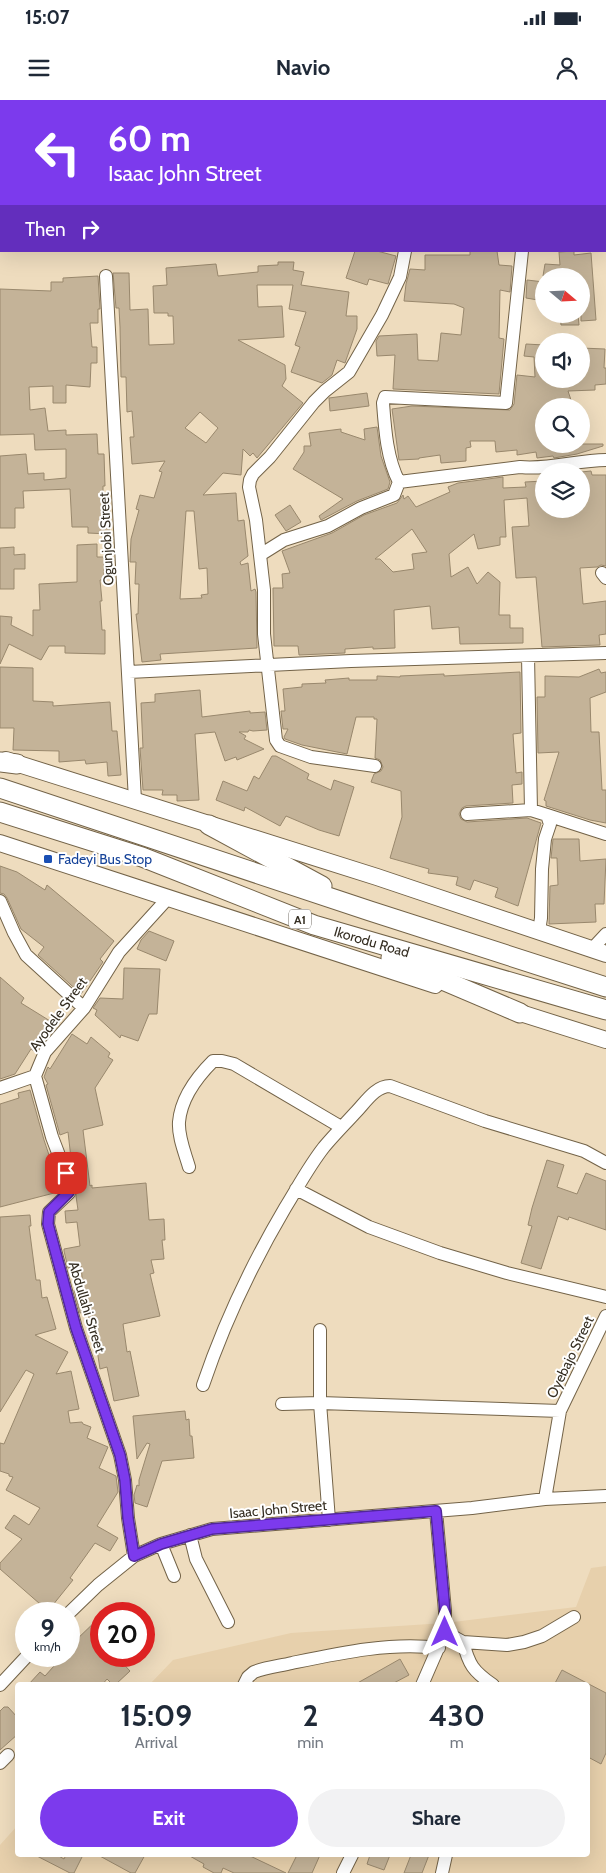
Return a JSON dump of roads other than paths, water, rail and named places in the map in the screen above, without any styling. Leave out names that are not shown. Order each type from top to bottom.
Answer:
[{"type":"highway","name":"Ikorodu Road","points":[[0,788],[606,987]]},
{"type":"highway","name":"Ikorodu Road","points":[[0,812],[142,857],[314,925],[606,1010]]},
{"type":"highway","points":[[209,825],[370,911]]},
{"type":"highway","points":[[314,925],[520,1013]]},
{"type":"main road","points":[[6,761],[377,877],[599,951]]},
{"type":"main road","name":"Ikorodu Road","points":[[0,843],[606,1040]]},
{"type":"street","points":[[375,766],[311,757],[280,746],[276,740],[264,634],[264,590],[256,520],[249,487],[253,474],[270,457],[314,402],[349,372],[382,315],[400,277],[405,252]]},
{"type":"street","points":[[260,555],[284,540],[328,526],[361,508],[394,495],[399,482],[392,469],[388,446],[383,403],[385,397],[506,403],[522,252]]},
{"type":"street","name":"Ogunjobi Street","points":[[106,276],[135,800]]},
{"type":"street","points":[[399,482],[520,467],[555,467],[588,460],[606,460]]},
{"type":"street","points":[[129,672],[267,665],[606,654]]},
{"type":"street","points":[[528,656],[531,810]]},
{"type":"street","points":[[467,814],[531,810],[606,834]]},
{"type":"street","points":[[539,931],[545,839],[550,824],[547,815]]},
{"type":"street","name":"Ayodele Street","points":[[35,1076],[45,1052],[84,1008],[119,952],[169,897]]},
{"type":"street","points":[[0,901],[26,955],[84,1008]]},
{"type":"street","points":[[599,951],[606,934]]},
{"type":"street","points":[[189,1167],[181,1142],[179,1122],[191,1088],[213,1061],[234,1064],[341,1127]]},
{"type":"street","points":[[0,1088],[35,1076]]},
{"type":"street","name":"Abdullahi Street","points":[[35,1076],[52,1137],[70,1184],[69,1192],[49,1212],[48,1224],[76,1328],[120,1455],[125,1480],[134,1556]]},
{"type":"street","points":[[203,1385],[215,1348],[242,1290],[276,1223],[296,1189],[323,1148],[380,1088],[390,1086],[494,1124],[584,1152],[606,1163]]},
{"type":"street","points":[[296,1189],[369,1227],[440,1254],[507,1273],[606,1297]]},
{"type":"street","name":"Oyebajo Street","points":[[545,1499],[560,1411],[606,1316]]},
{"type":"street","points":[[320,1330],[320,1403],[329,1520]]},
{"type":"street","points":[[282,1404],[320,1403],[560,1411]]},
{"type":"street","name":"Isaac John Street","points":[[80,1602],[134,1556],[161,1544],[212,1529],[436,1511],[545,1499],[606,1496]]},
{"type":"street","points":[[423,1682],[445,1632],[445,1611],[436,1511]]},
{"type":"street","points":[[190,1535],[196,1559],[228,1622]]},
{"type":"street","points":[[161,1544],[174,1576]]},
{"type":"street","points":[[445,1632],[463,1642],[507,1645],[542,1636],[574,1617]]},
{"type":"street","points":[[463,1642],[468,1660],[476,1673],[489,1682]]},
{"type":"street","points":[[246,1682],[254,1672],[310,1660],[393,1646],[414,1645],[439,1648]]},
{"type":"street","points":[[0,1685],[17,1667]]},
{"type":"street","points":[[343,1873],[351,1857]]},
{"type":"street","points":[[442,1873],[446,1857]]},
{"type":"place","name":"Fadeyi Bus Stop","points":[[48,859]]}]
